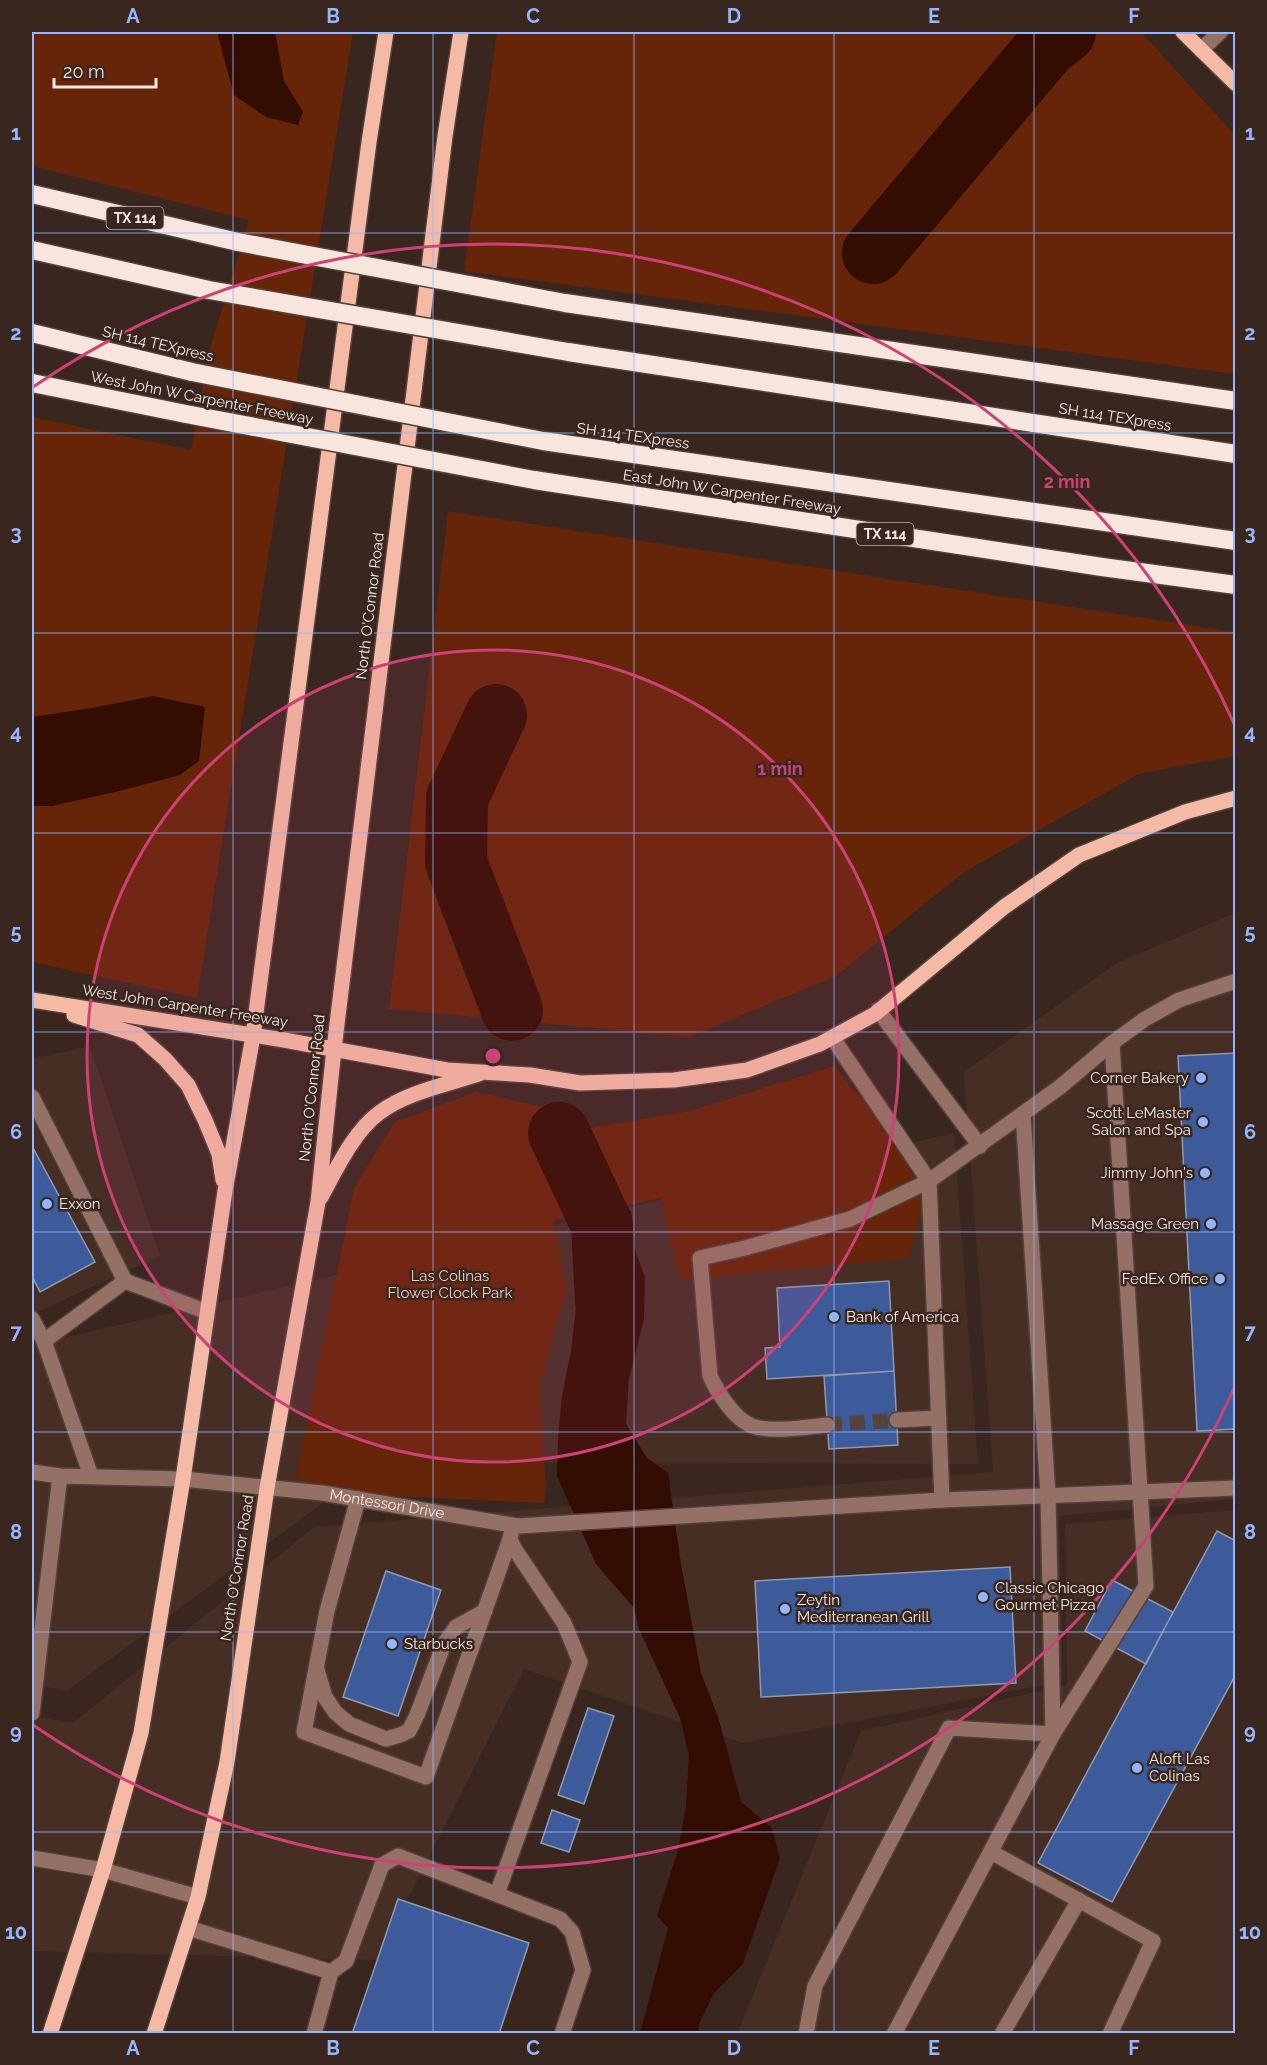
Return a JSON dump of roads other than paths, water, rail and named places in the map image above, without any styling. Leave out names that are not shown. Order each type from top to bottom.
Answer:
[{"type":"highway","name":"TX 114","points":[[32,194],[238,242],[565,303],[1236,401]]},
{"type":"highway","name":"SH 114 TEXpress","points":[[32,250],[209,290],[568,352],[1236,454]]},
{"type":"highway","name":"SH 114 TEXpress","points":[[32,333],[192,372],[543,441],[1236,542]]},
{"type":"highway","name":"West John W Carpenter Freeway","points":[[32,383],[367,448]]},
{"type":"highway","name":"East John W Carpenter Freeway","points":[[367,448],[534,480],[1102,567],[1236,585]]},
{"type":"main road","points":[[50,2034],[103,1870],[141,1733],[183,1479],[225,1191],[253,1036],[369,142],[386,32]]},
{"type":"main road","name":"North O'Connor Road","points":[[154,2034],[198,1897],[226,1762],[267,1488],[318,1202],[334,1049],[445,136],[461,32]]},
{"type":"main road","points":[[1183,32],[1236,84]]},
{"type":"main road","points":[[334,1049],[447,1070],[530,1075],[580,1083],[674,1080],[747,1070],[820,1044],[878,1010],[1004,907],[1079,855],[1185,812],[1236,798]]},
{"type":"main road","points":[[32,1000],[138,1035],[165,1059],[188,1085],[205,1120],[219,1154],[225,1191]]},
{"type":"main road","name":"West John Carpenter Freeway","points":[[32,1000],[334,1049]]},
{"type":"main road","points":[[318,1202],[349,1146],[377,1114],[397,1102],[486,1072]]},
{"type":"lane","points":[[1201,51],[1220,32]]},
{"type":"lane","points":[[827,1425],[778,1429],[751,1426],[732,1410],[717,1391],[710,1376],[700,1258],[746,1248],[850,1219],[929,1181],[1060,1087],[1145,1019],[1179,1000],[1236,981]]},
{"type":"lane","points":[[878,1010],[980,1146]]},
{"type":"lane","points":[[832,1037],[929,1181],[942,1500]]},
{"type":"lane","points":[[894,2034],[1053,1734],[1146,1586],[1112,1044]]},
{"type":"lane","points":[[32,1097],[125,1281],[207,1312]]},
{"type":"lane","points":[[1023,1114],[1048,1495],[1053,1734]]},
{"type":"lane","points":[[44,1341],[125,1281]]},
{"type":"lane","points":[[32,1319],[44,1341],[91,1476]]},
{"type":"lane","points":[[897,1420],[939,1419]]},
{"type":"lane","name":"Montessori Drive","points":[[32,1473],[60,1476],[183,1479],[322,1493],[518,1530],[942,1500],[1236,1488]]},
{"type":"lane","points":[[32,1714],[60,1476]]},
{"type":"lane","points":[[358,1499],[327,1611],[304,1732],[426,1777],[485,1611],[518,1530]]},
{"type":"lane","points":[[497,1894],[580,1662],[564,1623],[514,1548],[518,1530]]},
{"type":"lane","points":[[316,1667],[325,1697],[335,1712],[349,1724],[386,1738],[400,1735],[409,1731],[417,1715],[444,1644],[456,1627],[485,1611]]},
{"type":"lane","points":[[806,2034],[814,1986],[949,1728],[1053,1734]]},
{"type":"lane","points":[[991,1852],[1153,1941],[1110,2034]]},
{"type":"lane","points":[[314,2034],[331,1972],[346,1961],[382,1865],[398,1856],[560,1919],[572,1932],[583,1970],[562,2034]]},
{"type":"lane","points":[[32,1858],[103,1870],[198,1897]]},
{"type":"lane","points":[[1002,2034],[1079,1900]]},
{"type":"lane","points":[[188,1928],[331,1972]]},
{"type":"waterway","points":[[873,253],[1046,47],[1065,32]]},
{"type":"waterway","points":[[496,715],[457,798],[456,862],[512,1010]]},
{"type":"waterway","points":[[559,1133],[602,1225],[606,1302]]},
{"type":"tunnel","points":[[827,1425],[897,1420]]},
{"type":"place","name":"Corner Bakery","points":[[1201,1078]]},
{"type":"place","name":"Scott LeMaster Salon and Spa","points":[[1203,1122]]},
{"type":"place","name":"Jimmy John's","points":[[1205,1173]]},
{"type":"place","name":"Exxon","points":[[47,1204]]},
{"type":"place","name":"Massage Green","points":[[1211,1224]]},
{"type":"place","name":"FedEx Office","points":[[1220,1279]]},
{"type":"place","name":"Bank of America","points":[[834,1317]]},
{"type":"place","name":"Classic Chicago Gourmet Pizza","points":[[983,1597]]},
{"type":"place","name":"Zeytin Mediterranean Grill","points":[[785,1609]]},
{"type":"place","name":"Starbucks","points":[[392,1644]]},
{"type":"place","name":"Aloft Las Colinas","points":[[1137,1768]]},
{"type":"park label","name":"Las Colinas Flower Clock Park","points":[[450,1284]]}]
